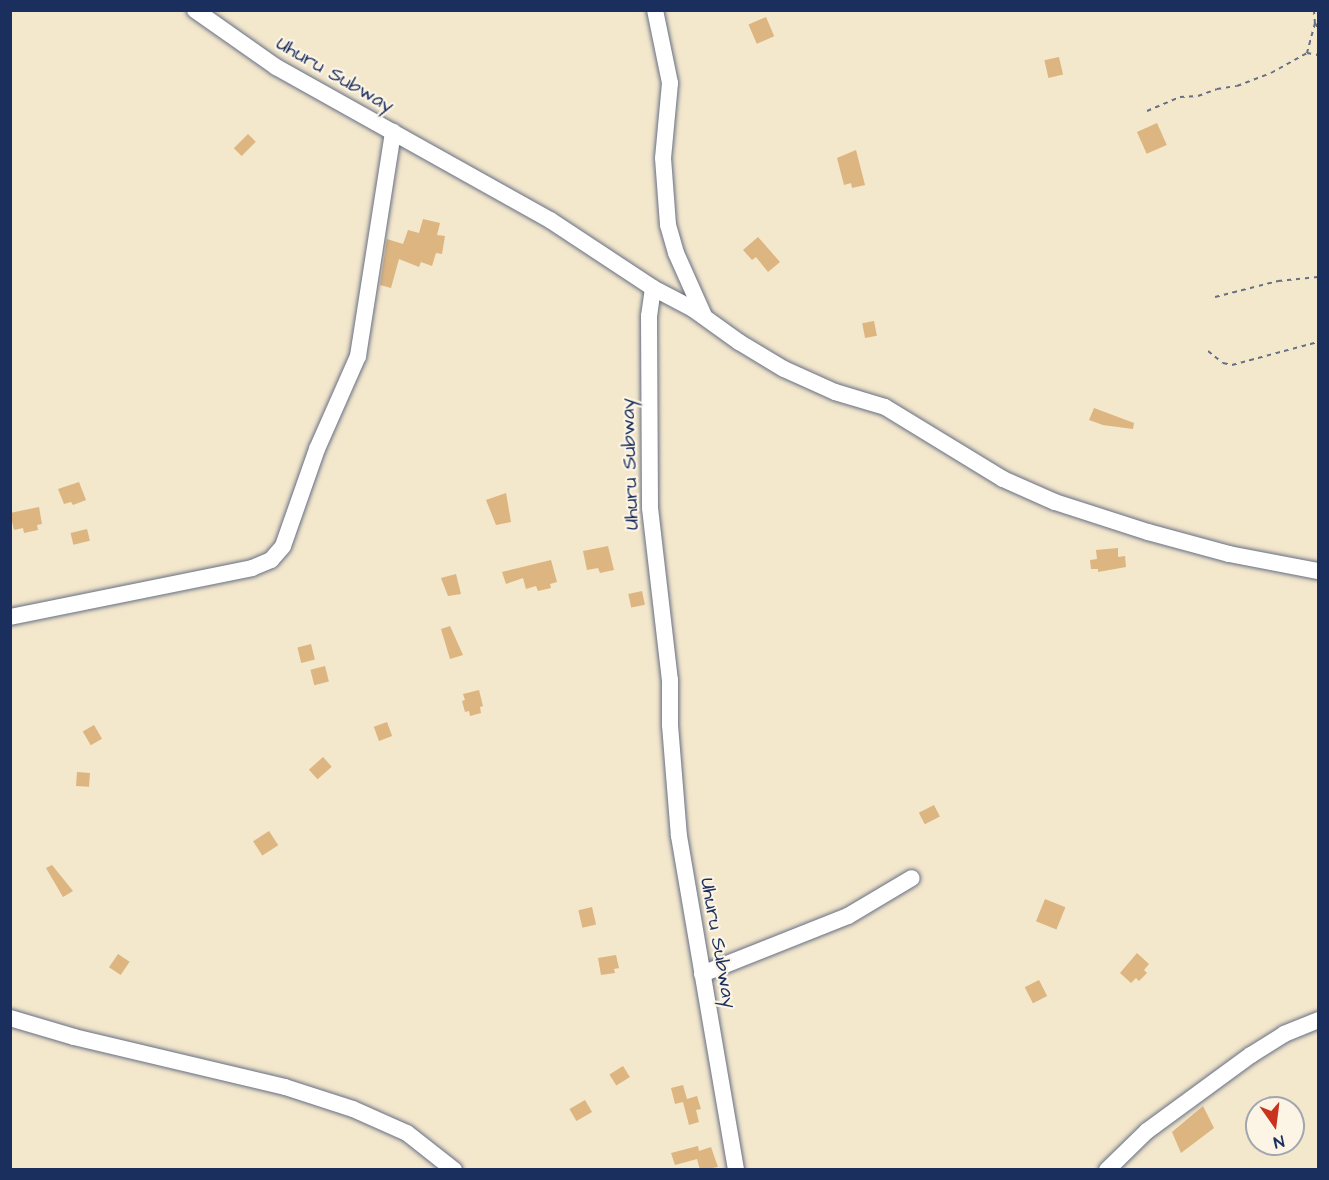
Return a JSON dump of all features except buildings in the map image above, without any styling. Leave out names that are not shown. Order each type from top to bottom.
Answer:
[{"type":"street","name":"Uhuru Subway","points":[[195,10],[276,67],[550,220],[653,288],[649,316],[650,508],[670,680],[670,725],[680,836],[736,1170]]},
{"type":"street","points":[[655,10],[670,83],[663,158],[668,225],[676,253],[704,316]]},
{"type":"street","points":[[10,617],[252,568],[271,560],[283,546],[317,449],[358,356],[393,132]]},
{"type":"street","points":[[653,288],[704,316],[784,369],[835,392],[885,407],[974,463],[1041,497],[1229,554],[1318,571]]},
{"type":"street","points":[[702,974],[848,916],[912,878]]},
{"type":"street","points":[[10,1018],[285,1087],[353,1109],[407,1133],[454,1170]]},
{"type":"street","points":[[1107,1170],[1147,1131],[1251,1056],[1284,1034],[1318,1020]]},
{"type":"path","points":[[1307,53],[1315,23],[1314,10]]},
{"type":"path","points":[[1315,23],[1318,28]]},
{"type":"path","points":[[1147,111],[1180,97],[1198,96],[1217,89],[1237,86],[1271,73],[1307,53],[1318,55]]},
{"type":"path","points":[[1215,297],[1278,281],[1318,277]]},
{"type":"path","points":[[1208,351],[1223,363],[1232,364],[1318,342]]}]
